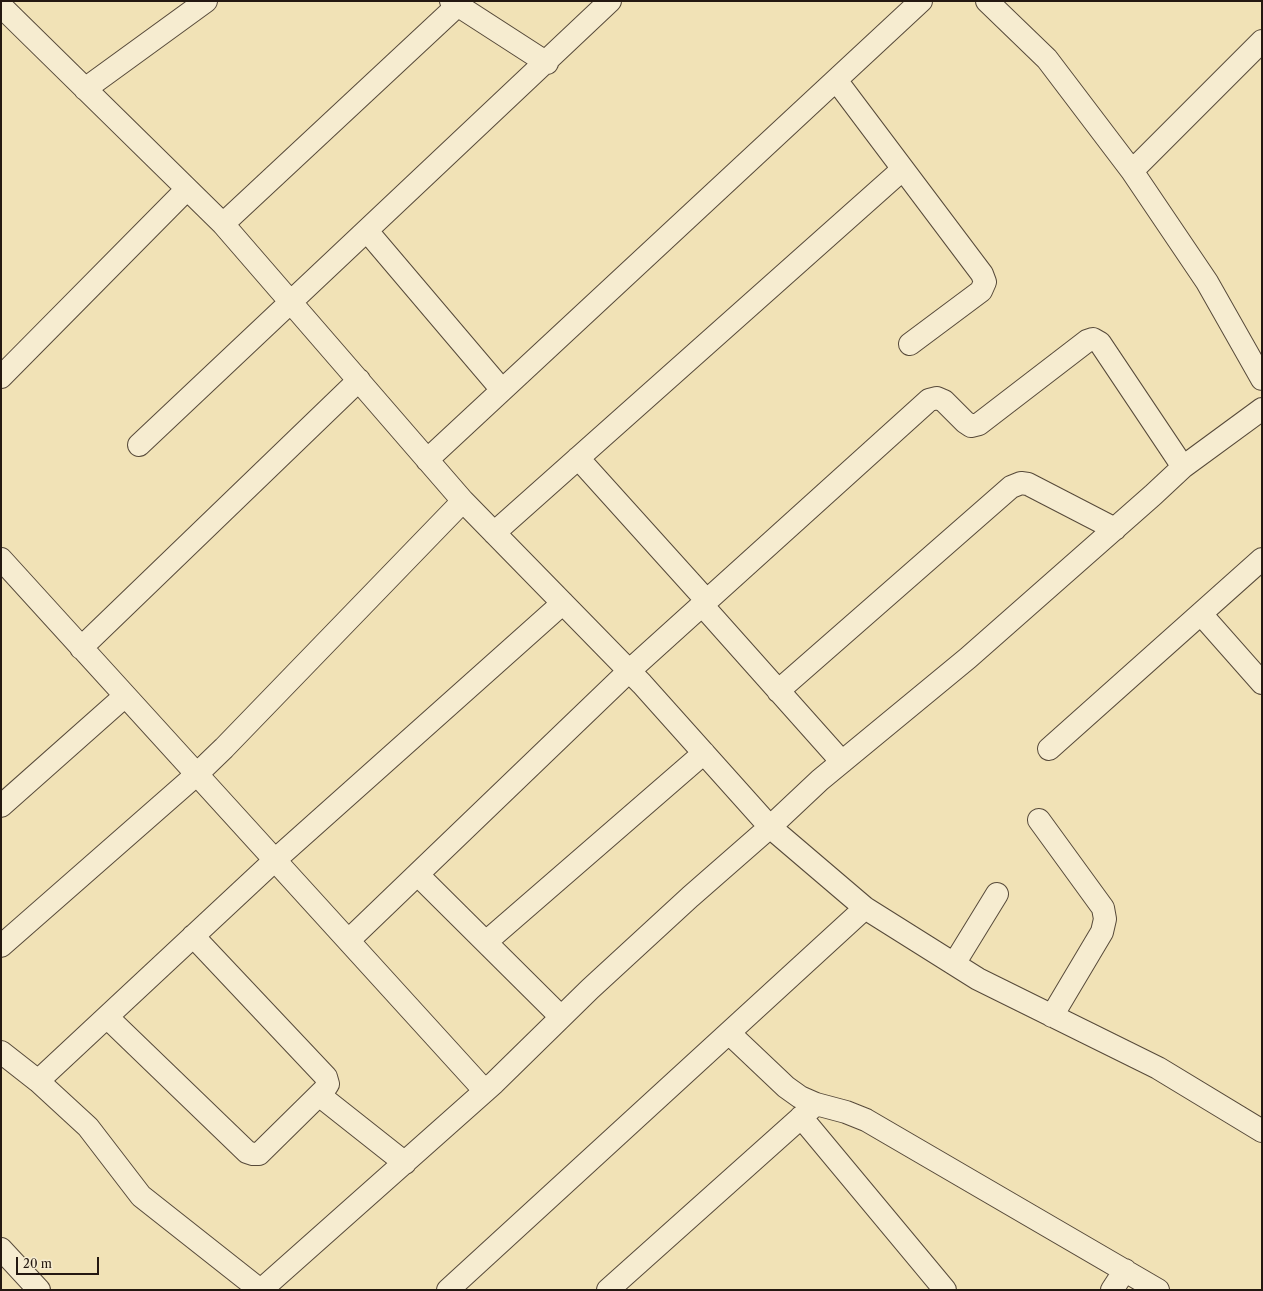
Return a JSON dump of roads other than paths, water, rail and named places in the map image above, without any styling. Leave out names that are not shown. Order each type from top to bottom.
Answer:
[{"type":"street","points":[[85,89],[206,1]]},
{"type":"street","points":[[139,444],[547,63],[610,1]]},
{"type":"street","points":[[427,460],[921,1]]},
{"type":"street","points":[[987,1],[1047,59],[1132,171],[1207,282],[1262,379]]},
{"type":"street","points":[[223,224],[455,3],[547,63]]},
{"type":"street","points":[[1,6],[223,224],[463,501],[629,671],[770,827],[865,908],[978,979],[1158,1068],[1262,1131]]},
{"type":"street","points":[[1132,171],[1262,41]]},
{"type":"street","points":[[836,80],[982,274],[984,282],[981,290],[910,344]]},
{"type":"street","points":[[494,533],[903,169]]},
{"type":"street","points":[[1,377],[187,189]]},
{"type":"street","points":[[367,231],[502,390]]},
{"type":"street","points":[[349,940],[629,671],[705,604],[928,400],[937,398],[944,402],[964,422],[971,426],[979,424],[1086,341],[1093,339],[1100,343],[1183,467]]},
{"type":"street","points":[[81,648],[359,380]]},
{"type":"street","points":[[1,1052],[38,1081],[88,1128],[141,1196],[261,1290],[485,1091],[561,1017],[690,896],[842,762],[968,658],[1183,467],[1262,409]]},
{"type":"street","points":[[578,458],[842,762]]},
{"type":"street","points":[[778,690],[1011,487],[1021,483],[1028,484],[1115,529]]},
{"type":"street","points":[[1,946],[196,775],[224,748],[463,501]]},
{"type":"street","points":[[1,559],[485,1091]]},
{"type":"street","points":[[1050,749],[1262,559]]},
{"type":"street","points":[[38,1081],[275,860],[563,603]]},
{"type":"street","points":[[1201,614],[1262,683]]},
{"type":"street","points":[[1,806],[125,696]]},
{"type":"street","points":[[486,942],[704,753]]},
{"type":"street","points":[[1039,820],[1103,908],[1104,919],[1102,932],[1052,1016]]},
{"type":"street","points":[[418,875],[561,1017]]},
{"type":"street","points":[[954,964],[997,894]]},
{"type":"street","points":[[448,1290],[865,908]]},
{"type":"street","points":[[107,1017],[247,1152],[259,1154],[319,1095],[328,1084],[326,1077],[194,936]]},
{"type":"street","points":[[729,1033],[808,1110],[945,1290]]},
{"type":"street","points":[[319,1095],[405,1163]]},
{"type":"street","points":[[608,1290],[808,1110],[846,1112],[866,1120],[1158,1290]]},
{"type":"street","points":[[1,1249],[39,1290]]},
{"type":"street","points":[[1112,1290],[1125,1270]]}]
